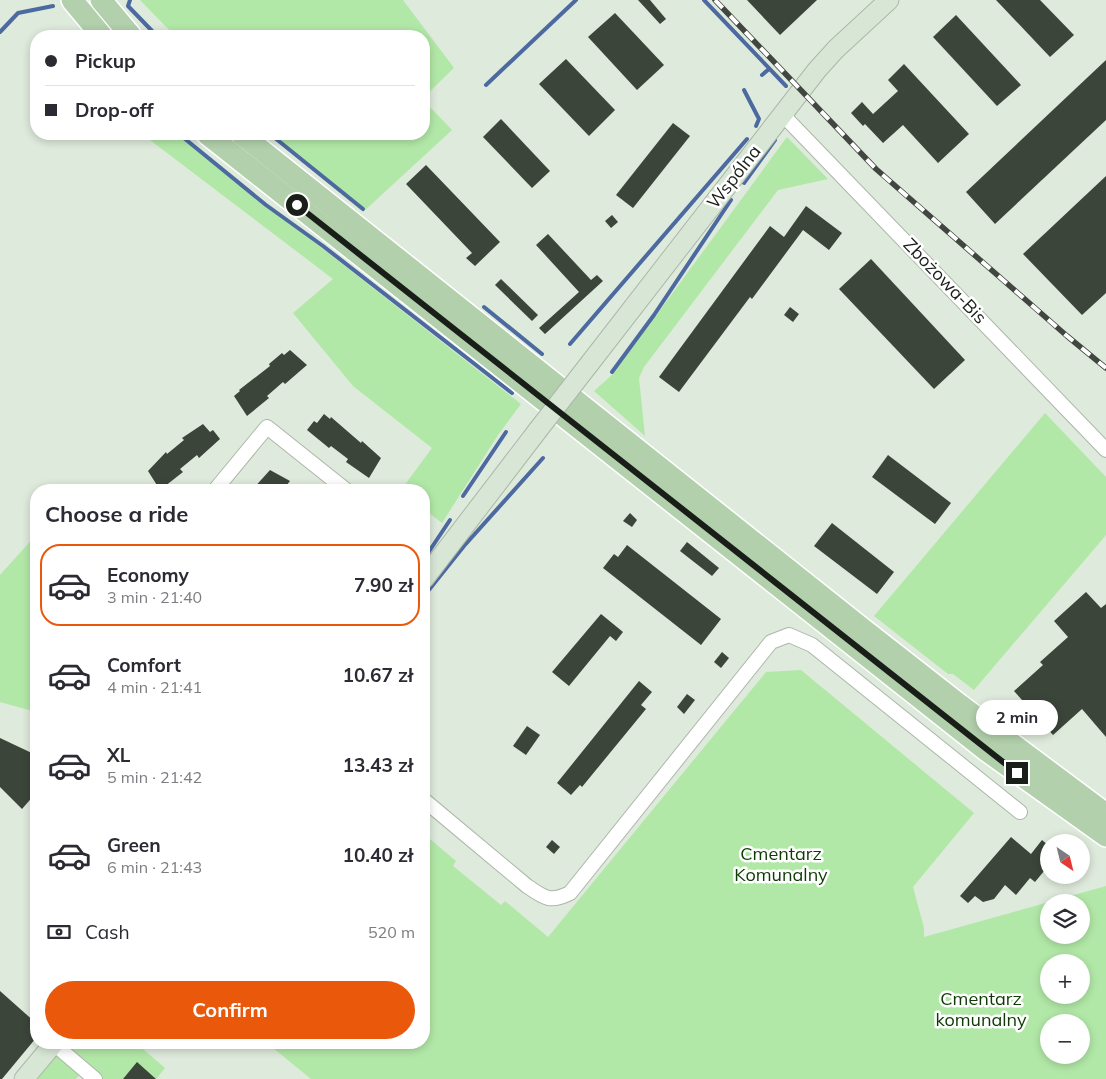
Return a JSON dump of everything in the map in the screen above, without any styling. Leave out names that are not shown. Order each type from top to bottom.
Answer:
[{"type":"main road","points":[[72,0],[97,30]]},
{"type":"main road","points":[[101,0],[126,30]]},
{"type":"main road","points":[[216,140],[987,751],[1106,836]]},
{"type":"main road","points":[[249,140],[874,637],[1106,814]]},
{"type":"street","name":"Wspólna","points":[[430,571],[826,59],[889,0]]},
{"type":"street","name":"Zbożowa-Bis","points":[[782,114],[1106,450]]},
{"type":"street","points":[[220,484],[267,427],[338,484]]},
{"type":"street","points":[[430,805],[527,886],[544,898],[558,899],[570,893],[771,642],[789,635],[812,645],[1020,812]]},
{"type":"street","points":[[24,1079],[49,1049]]},
{"type":"street","points":[[61,1049],[95,1079]]},
{"type":"green space","points":[[140,0],[403,0],[426,30],[169,30]]},
{"type":"green space","points":[[430,36],[454,68],[430,91]]},
{"type":"green space","points":[[430,107],[452,130],[363,212],[276,140],[430,140]]},
{"type":"green space","points":[[787,137],[828,179],[778,190],[644,367],[639,378],[645,436],[594,391],[614,373]]},
{"type":"green space","points":[[150,140],[188,140],[299,230],[521,404],[498,435],[442,523],[430,514],[430,484],[405,484],[432,448],[353,386],[293,313],[333,279]]},
{"type":"green space","points":[[1045,413],[1106,477],[1106,535],[974,690],[953,674],[948,674],[874,616]]},
{"type":"green space","points":[[30,542],[30,710],[0,702],[0,575]]},
{"type":"green space","name":"Cmentarz Komunalny","points":[[801,670],[974,813],[913,887],[924,928],[924,937],[1040,904],[1040,944],[1090,944],[1090,894],[1077,894],[1106,886],[1106,1079],[311,1079],[274,1049],[430,1049],[430,839],[456,861],[453,866],[501,905],[505,901],[548,937],[766,672]]},
{"type":"green space","points":[[51,1049],[143,1049],[165,1068],[156,1079],[95,1079],[84,1070],[76,1079],[30,1079]]},
{"type":"building","points":[[638,0],[650,0],[666,19],[660,24]]},
{"type":"building","points":[[747,0],[817,0],[780,35]]},
{"type":"building","points":[[996,0],[1040,0],[1074,35],[1050,57]]},
{"type":"building","points":[[615,13],[664,65],[637,90],[588,37]]},
{"type":"building","points":[[956,15],[1021,85],[997,106],[933,37]]},
{"type":"building","points":[[566,59],[615,110],[589,136],[539,84]]},
{"type":"building","points":[[1106,60],[1106,120],[995,224],[966,192]]},
{"type":"building","points":[[904,64],[969,134],[938,163],[903,125],[883,143],[865,124],[863,126],[851,113],[862,102],[873,114],[898,91],[888,80]]},
{"type":"building","points":[[501,119],[550,171],[532,188],[483,137]]},
{"type":"building","points":[[673,123],[690,136],[633,208],[616,195]]},
{"type":"building","points":[[426,165],[500,242],[475,266],[466,258],[472,253],[406,184]]},
{"type":"building","points":[[1106,176],[1106,293],[1082,315],[1023,254]]},
{"type":"building","points":[[806,206],[842,233],[829,250],[803,230],[679,392],[659,377],[770,226],[784,237]]},
{"type":"building","points":[[612,215],[618,222],[611,228],[605,221]]},
{"type":"building","points":[[548,234],[591,280],[597,275],[603,281],[545,334],[539,328],[579,292],[536,245]]},
{"type":"building","points":[[871,259],[965,360],[934,389],[839,289]]},
{"type":"building","points":[[501,279],[538,315],[532,321],[495,285]]},
{"type":"building","points":[[790,307],[799,314],[793,322],[784,315]]},
{"type":"building","points":[[290,350],[307,365],[285,384],[283,382],[267,396],[269,398],[247,416],[234,396],[270,366],[269,364],[282,353],[284,355]]},
{"type":"building","points":[[324,414],[330,419],[331,417],[381,458],[369,478],[346,462],[348,459],[331,446],[329,448],[307,430],[314,421],[317,423]]},
{"type":"building","points":[[203,424],[210,432],[213,430],[220,439],[199,458],[197,455],[180,469],[183,472],[168,484],[156,484],[148,471],[166,452],[167,454],[184,440],[182,438]]},
{"type":"building","points":[[888,455],[951,503],[935,524],[872,477]]},
{"type":"building","points":[[270,470],[290,481],[288,484],[257,484]]},
{"type":"building","points":[[630,513],[637,520],[632,527],[623,521]]},
{"type":"building","points":[[832,523],[894,572],[877,594],[814,546]]},
{"type":"building","points":[[687,542],[719,568],[712,576],[680,551]]},
{"type":"building","points":[[627,545],[721,619],[701,645],[603,568],[614,554],[618,557]]},
{"type":"building","points":[[1086,592],[1101,608],[1106,604],[1106,737],[1082,709],[1053,735],[1014,691],[1043,665],[1040,662],[1068,637],[1054,621]]},
{"type":"building","points":[[601,614],[623,632],[616,641],[610,636],[569,686],[552,672]]},
{"type":"building","points":[[722,652],[729,658],[721,668],[714,662]]},
{"type":"building","points":[[639,681],[652,692],[641,705],[646,709],[582,787],[580,785],[571,795],[557,783]]},
{"type":"building","points":[[687,694],[695,700],[684,714],[677,707]]},
{"type":"building","points":[[527,726],[540,735],[526,755],[513,746]]},
{"type":"building","points":[[0,738],[30,752],[30,800],[22,809],[0,787]]},
{"type":"building","points":[[1011,837],[1031,854],[1040,843],[1040,876],[1035,882],[1030,878],[1016,895],[1005,885],[994,899],[983,902],[975,896],[968,903],[960,896]]},
{"type":"building","points":[[552,840],[560,847],[554,854],[546,847]]},
{"type":"building","points":[[0,991],[30,1018],[30,1045],[0,1079]]},
{"type":"building","points":[[137,1062],[156,1079],[123,1079]]},
{"type":"waterway","points":[[130,0],[128,6],[151,30]]},
{"type":"waterway","points":[[486,85],[576,0]]},
{"type":"waterway","points":[[704,0],[786,86]]},
{"type":"waterway","points":[[0,32],[18,13],[53,6]]},
{"type":"waterway","points":[[762,75],[769,69]]},
{"type":"waterway","points":[[744,90],[759,119],[756,126]]},
{"type":"waterway","points":[[570,344],[747,139]]},
{"type":"waterway","points":[[186,140],[266,205],[323,246],[512,393]]},
{"type":"waterway","points":[[277,140],[363,209]]},
{"type":"waterway","points":[[744,183],[775,140]]},
{"type":"waterway","points":[[612,372],[654,315],[731,200]]},
{"type":"waterway","points":[[484,307],[542,354]]},
{"type":"waterway","points":[[463,496],[506,432]]},
{"type":"waterway","points":[[430,588],[464,546],[543,458]]},
{"type":"waterway","points":[[430,550],[450,520]]},
{"type":"railway","points":[[715,0],[876,169],[1106,368]]},
{"type":"route","points":[[297,205],[920,699],[1017,773]]},
{"type":"park label","name":"Cmentarz komunalny","points":[[981,1009]]}]
